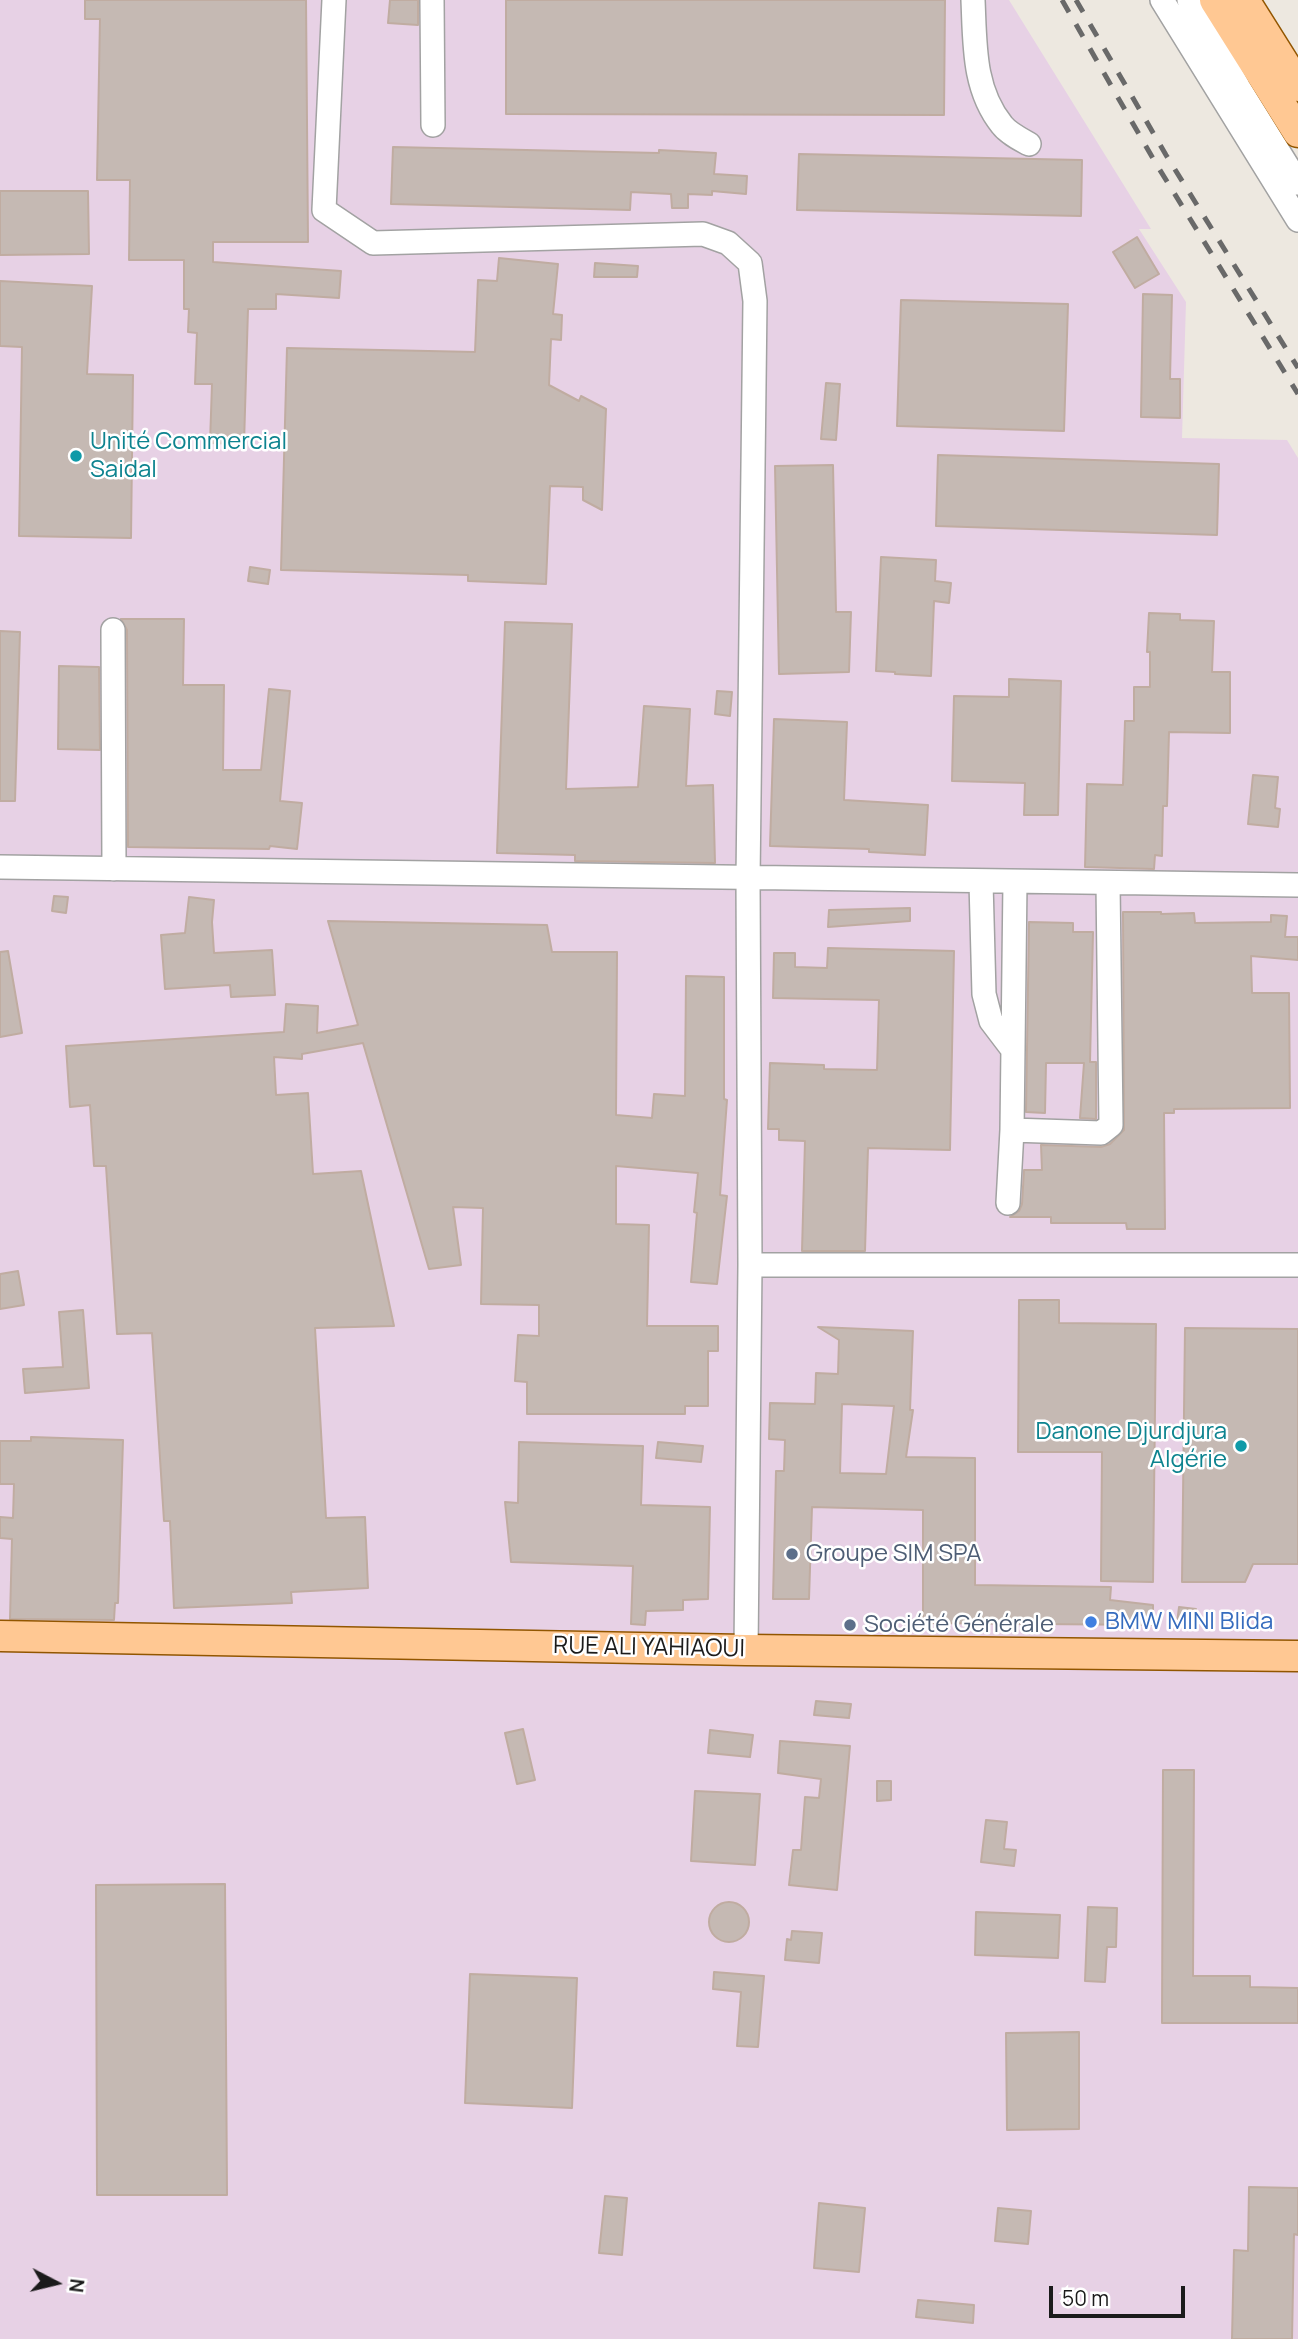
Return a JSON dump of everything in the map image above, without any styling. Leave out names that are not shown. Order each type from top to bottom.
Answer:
[{"type":"main road","points":[[1214,0],[1298,132]]},
{"type":"main road","points":[[1244,0],[1298,86]]},
{"type":"main road","name":"RUE ALI YAHIAOUI","points":[[0,1636],[746,1650],[1298,1656]]},
{"type":"street","points":[[334,0],[324,210],[356,233],[373,243],[703,234],[728,243],[750,263],[755,301],[748,879],[750,1265],[746,1650]]},
{"type":"street","points":[[432,0],[433,125]]},
{"type":"street","points":[[973,0],[977,74],[1003,127],[1029,144]]},
{"type":"street","points":[[1162,0],[1298,220]]},
{"type":"street","points":[[1189,0],[1238,88],[1298,183]]},
{"type":"street","points":[[113,631],[114,869]]},
{"type":"street","points":[[0,867],[1298,886]]},
{"type":"street","points":[[981,882],[984,994],[992,1021],[1013,1050]]},
{"type":"street","points":[[1008,1203],[1012,1130],[1015,882]]},
{"type":"street","points":[[1012,1130],[1101,1133],[1111,1125],[1108,883]]},
{"type":"street","points":[[750,1265],[1298,1265]]},
{"type":"shaded area","points":[[0,0],[1009,0],[1151,229],[1139,229],[1186,302],[1182,438],[1287,440],[1298,458],[1298,2339],[0,2339]]},
{"type":"building","points":[[85,0],[306,0],[308,242],[213,242],[213,262],[341,271],[339,298],[276,294],[276,309],[248,309],[244,444],[210,443],[212,384],[195,384],[197,333],[188,332],[189,309],[184,309],[184,260],[129,260],[130,180],[97,180],[100,19],[85,19]]},
{"type":"building","points":[[390,0],[418,0],[418,25],[388,23]]},
{"type":"building","points":[[506,0],[945,0],[944,115],[506,114]]},
{"type":"building","points":[[393,147],[716,153],[714,174],[747,176],[746,194],[712,191],[712,195],[688,194],[688,208],[672,208],[671,194],[631,192],[630,210],[391,204]]},
{"type":"building","points":[[799,154],[1082,160],[1081,216],[797,210]]},
{"type":"building","points":[[0,191],[88,191],[89,254],[0,255]]},
{"type":"building","points":[[1137,237],[1159,274],[1135,288],[1113,252]]},
{"type":"building","points":[[499,258],[558,264],[553,314],[562,315],[561,340],[551,339],[549,385],[579,401],[581,396],[606,409],[602,510],[583,500],[583,487],[550,486],[546,584],[468,581],[468,575],[281,570],[287,348],[475,352],[478,280],[497,281]]},
{"type":"building","points":[[595,263],[638,266],[637,277],[594,277]]},
{"type":"building","name":"Unité Commercial Saidal","points":[[0,281],[92,286],[87,374],[133,375],[131,538],[19,536],[22,347],[0,346]]},
{"type":"building","points":[[1143,294],[1172,295],[1170,379],[1180,379],[1180,418],[1141,417]]},
{"type":"building","points":[[901,300],[1068,304],[1064,431],[897,426]]},
{"type":"building","points":[[826,383],[840,384],[836,440],[821,439]]},
{"type":"building","points":[[938,455],[1219,464],[1217,535],[936,526]]},
{"type":"building","points":[[833,465],[836,612],[851,612],[849,672],[779,674],[775,466]]},
{"type":"building","points":[[881,557],[936,560],[935,581],[951,583],[949,603],[934,601],[931,676],[876,671]]},
{"type":"building","points":[[250,567],[270,570],[268,584],[248,581]]},
{"type":"building","points":[[1149,613],[1180,614],[1180,620],[1214,621],[1212,672],[1230,672],[1230,733],[1169,732],[1167,806],[1163,806],[1162,856],[1155,855],[1154,869],[1085,867],[1087,784],[1123,785],[1125,721],[1134,721],[1134,687],[1150,687],[1150,652],[1147,652]]},
{"type":"building","points":[[121,619],[184,619],[183,685],[224,685],[223,770],[261,770],[269,689],[290,691],[280,801],[302,803],[297,849],[270,846],[269,849],[128,847],[127,630]]},
{"type":"building","points":[[505,622],[572,624],[566,789],[638,787],[644,706],[690,709],[686,786],[713,785],[715,863],[575,861],[575,855],[497,853]]},
{"type":"building","points":[[0,631],[20,632],[15,801],[0,801]]},
{"type":"building","points":[[59,666],[99,667],[100,750],[58,749]]},
{"type":"building","points":[[1009,679],[1061,681],[1058,815],[1024,815],[1025,783],[952,781],[954,696],[1009,697]]},
{"type":"building","points":[[717,691],[732,692],[730,716],[715,714]]},
{"type":"building","points":[[774,719],[847,722],[844,800],[928,805],[925,855],[869,852],[869,849],[770,846]]},
{"type":"building","points":[[1253,775],[1278,777],[1275,808],[1280,809],[1278,827],[1248,824]]},
{"type":"building","points":[[54,896],[68,897],[66,913],[52,911]]},
{"type":"building","points":[[189,897],[214,900],[214,953],[272,950],[275,995],[231,997],[230,985],[165,989],[161,935],[185,933]]},
{"type":"building","points":[[910,908],[910,921],[828,927],[829,910]]},
{"type":"building","points":[[1123,912],[1194,913],[1195,923],[1271,922],[1271,915],[1287,916],[1285,937],[1298,937],[1298,960],[1251,956],[1252,993],[1289,993],[1290,1108],[1174,1109],[1174,1113],[1164,1113],[1165,1229],[1127,1229],[1126,1223],[1051,1223],[1051,1217],[1010,1217],[1019,1211],[1022,1204],[1024,1170],[1042,1170],[1041,1145],[1101,1147],[1110,1144],[1124,1130]]},
{"type":"building","points":[[328,921],[547,925],[552,952],[617,952],[616,1115],[652,1118],[654,1094],[685,1096],[686,976],[724,977],[724,1099],[727,1100],[720,1195],[727,1196],[717,1284],[691,1282],[698,1173],[616,1166],[616,1224],[649,1225],[647,1326],[718,1326],[718,1351],[708,1351],[708,1406],[685,1406],[685,1414],[527,1414],[527,1382],[515,1381],[518,1335],[539,1336],[539,1305],[481,1304],[483,1208],[453,1207],[461,1265],[429,1269],[363,1043],[302,1054],[302,1059],[274,1057],[276,1095],[308,1093],[313,1174],[361,1171],[394,1326],[315,1328],[326,1518],[365,1517],[368,1588],[291,1592],[292,1603],[174,1608],[170,1521],[164,1521],[152,1333],[117,1334],[106,1166],[94,1166],[90,1105],[70,1107],[66,1046],[284,1032],[286,1004],[318,1006],[317,1033],[358,1025]]},
{"type":"building","points":[[1029,922],[1073,923],[1073,932],[1093,932],[1090,1062],[1096,1062],[1096,1119],[1080,1118],[1084,1063],[1046,1063],[1045,1113],[1026,1112]]},
{"type":"building","points":[[828,948],[954,951],[950,1150],[868,1148],[865,1251],[802,1251],[805,1141],[779,1140],[779,1129],[768,1129],[770,1063],[824,1065],[824,1069],[877,1070],[879,1000],[773,998],[774,953],[795,953],[795,967],[827,968]]},
{"type":"building","points":[[8,951],[22,1033],[0,1037],[0,952]]},
{"type":"building","points":[[18,1271],[24,1305],[0,1309],[0,1274]]},
{"type":"building","points":[[1019,1300],[1059,1300],[1059,1323],[1156,1324],[1153,1582],[1101,1581],[1102,1452],[1018,1452]]},
{"type":"building","points":[[83,1310],[89,1388],[25,1393],[23,1369],[63,1367],[59,1312]]},
{"type":"building","points":[[818,1327],[913,1331],[910,1410],[913,1410],[906,1457],[975,1458],[975,1585],[1111,1587],[1110,1600],[1153,1605],[1153,1625],[923,1623],[923,1510],[812,1507],[809,1599],[773,1599],[776,1471],[784,1471],[785,1440],[769,1439],[770,1403],[815,1404],[816,1373],[838,1374],[839,1340]],"holes":[[[842,1404],[894,1406],[886,1474],[840,1473]]]},
{"type":"building","name":"Danone Djurdjura Algérie","points":[[1185,1328],[1298,1329],[1298,1564],[1253,1564],[1245,1582],[1182,1582]]},
{"type":"building","points":[[31,1437],[123,1440],[118,1603],[115,1603],[114,1620],[10,1619],[12,1539],[0,1538],[0,1517],[13,1518],[14,1484],[0,1484],[0,1441],[31,1441]]},
{"type":"building","points":[[519,1442],[643,1446],[641,1505],[710,1507],[708,1599],[683,1600],[683,1610],[646,1611],[645,1625],[631,1624],[633,1566],[511,1562],[505,1502],[518,1503]]},
{"type":"building","points":[[658,1442],[703,1446],[701,1462],[656,1458]]},
{"type":"building","points":[[1179,1607],[1196,1609],[1195,1624],[1177,1623]]},
{"type":"building","points":[[816,1701],[851,1704],[849,1718],[814,1715]]},
{"type":"building","points":[[523,1729],[535,1780],[517,1784],[505,1733]]},
{"type":"building","points":[[710,1730],[753,1735],[750,1757],[708,1753]]},
{"type":"building","points":[[780,1741],[850,1746],[837,1890],[789,1885],[793,1850],[801,1850],[805,1797],[819,1798],[821,1779],[778,1773]]},
{"type":"building","points":[[1163,1770],[1194,1770],[1193,1976],[1250,1976],[1250,1987],[1298,1988],[1298,2023],[1162,2023]]},
{"type":"building","points":[[877,1781],[891,1781],[891,1800],[877,1801]]},
{"type":"building","points":[[695,1791],[760,1794],[755,1865],[691,1861]]},
{"type":"building","points":[[986,1820],[1007,1822],[1004,1849],[1016,1850],[1014,1866],[981,1862]]},
{"type":"building","points":[[225,1884],[227,2195],[97,2195],[96,1885]]},
{"type":"building","points":[[729,1902],[743,1908],[749,1922],[743,1936],[729,1942],[715,1936],[709,1922],[715,1908]]},
{"type":"building","points":[[1088,1907],[1117,1908],[1116,1947],[1107,1947],[1105,1982],[1085,1981]]},
{"type":"building","points":[[976,1912],[1060,1915],[1058,1958],[975,1955]]},
{"type":"building","points":[[792,1931],[822,1933],[819,1963],[785,1960],[787,1939],[791,1940]]},
{"type":"building","points":[[714,1972],[764,1976],[758,2047],[737,2046],[741,1992],[713,1989]]},
{"type":"building","points":[[470,1974],[577,1978],[572,2108],[465,2103]]},
{"type":"building","points":[[1079,2032],[1079,2129],[1007,2130],[1006,2033]]},
{"type":"building","points":[[1249,2187],[1298,2188],[1298,2235],[1294,2234],[1292,2339],[1232,2339],[1234,2250],[1248,2251]]},
{"type":"building","points":[[605,2196],[627,2198],[622,2255],[599,2253]]},
{"type":"building","points":[[819,2203],[865,2208],[859,2272],[814,2268]]},
{"type":"building","points":[[998,2208],[1031,2211],[1028,2244],[995,2241]]},
{"type":"building","points":[[918,2300],[974,2305],[973,2323],[916,2317]]},
{"type":"railway","points":[[1062,0],[1155,162],[1298,394]]},
{"type":"railway","points":[[1076,0],[1166,155],[1298,368]]},
{"type":"place","name":"Unité Commercial Saidal","points":[[76,456]]},
{"type":"place","name":"Danone Djurdjura Algérie","points":[[1241,1446]]},
{"type":"place","name":"Groupe SIM SPA","points":[[792,1554]]},
{"type":"place","name":"BMW MINI Blida","points":[[1091,1622]]},
{"type":"place","name":"Société Générale","points":[[850,1625]]}]
